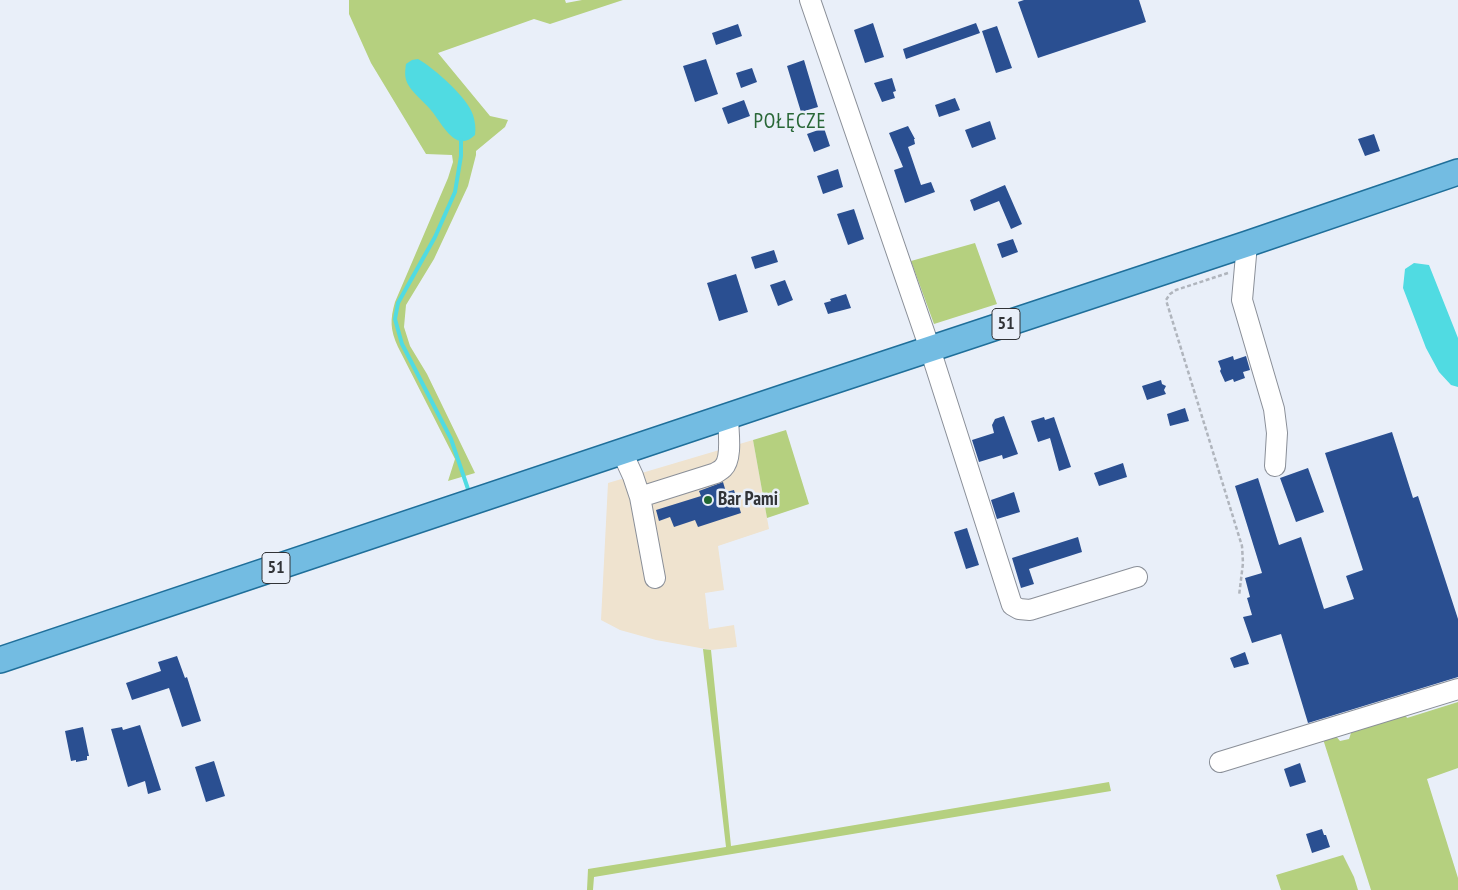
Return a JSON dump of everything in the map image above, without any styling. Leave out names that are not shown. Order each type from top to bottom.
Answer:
[{"type":"main road","name":"51","points":[[0,660],[930,349],[1246,254],[1458,172]]},
{"type":"street","points":[[810,0],[930,349],[1012,605],[1019,610],[1030,610],[1137,577]]},
{"type":"street","points":[[1246,254],[1242,300],[1274,409],[1277,433],[1275,466]]},
{"type":"street","points":[[640,497],[716,473],[723,468],[728,461],[729,451],[728,417]]},
{"type":"street","points":[[622,452],[640,497],[654,578]]},
{"type":"street","points":[[1220,762],[1458,689]]},
{"type":"path","points":[[1239,596],[1243,563],[1242,546],[1166,300],[1176,290],[1229,273],[1246,254]]},
{"type":"shaded area","points":[[753,440],[769,529],[718,546],[724,590],[705,593],[709,629],[734,625],[737,647],[711,650],[656,640],[620,630],[601,620],[608,483]]},
{"type":"green space","points":[[349,0],[565,0],[566,3],[582,0],[623,0],[550,24],[534,19],[438,53],[490,116],[508,120],[505,127],[476,151],[468,186],[434,259],[406,305],[404,327],[410,346],[427,374],[475,473],[448,481],[455,459],[398,347],[392,330],[392,314],[395,302],[448,178],[453,162],[452,155],[426,154],[371,63],[349,14]]},
{"type":"green space","points":[[975,243],[997,304],[934,324],[911,261]]},
{"type":"green space","points":[[786,430],[809,504],[767,518],[753,440]]},
{"type":"green space","points":[[703,649],[711,650],[731,846],[1109,782],[1111,791],[594,877],[593,890],[587,890],[588,869],[726,847]]},
{"type":"green space","points":[[1458,702],[1458,768],[1427,779],[1458,878],[1458,890],[1371,890],[1323,739],[1335,735],[1340,741],[1349,739],[1352,730],[1404,712],[1407,718]]},
{"type":"green space","points":[[1343,855],[1358,890],[1281,890],[1276,875]]},
{"type":"water","points":[[418,59],[450,84],[470,108],[474,120],[475,135],[468,140],[461,141],[449,134],[407,83],[406,64]]},
{"type":"water","points":[[1414,263],[1429,265],[1458,338],[1458,387],[1451,385],[1439,372],[1426,348],[1403,288],[1405,269]]},
{"type":"building","points":[[1024,0],[1139,0],[1146,22],[1038,58],[1018,2]]},
{"type":"building","points":[[873,23],[884,57],[865,63],[854,30]]},
{"type":"building","points":[[976,23],[980,33],[906,59],[903,49]]},
{"type":"building","points":[[738,24],[742,36],[716,45],[712,33]]},
{"type":"building","points":[[997,26],[1012,68],[996,73],[982,31]]},
{"type":"building","points":[[706,59],[718,94],[695,102],[683,66]]},
{"type":"building","points":[[804,60],[818,107],[801,112],[787,66]]},
{"type":"building","points":[[752,68],[757,82],[741,88],[736,73]]},
{"type":"building","points":[[892,78],[896,91],[893,92],[895,98],[882,102],[874,83]]},
{"type":"building","points":[[955,98],[960,110],[939,117],[935,105]]},
{"type":"building","points":[[744,100],[750,116],[728,124],[722,108]]},
{"type":"building","points":[[990,121],[996,139],[972,148],[965,130]]},
{"type":"building","points":[[908,126],[915,139],[915,144],[908,147],[921,185],[931,182],[935,192],[905,203],[894,170],[903,167],[889,133]]},
{"type":"building","points":[[824,128],[830,146],[814,152],[807,134]]},
{"type":"building","points":[[1374,134],[1380,151],[1365,156],[1358,139]]},
{"type":"building","points":[[838,169],[843,187],[823,194],[817,176]]},
{"type":"building","points":[[1005,185],[1022,224],[1011,229],[999,201],[974,211],[970,200]]},
{"type":"building","points":[[854,209],[864,239],[848,245],[837,214]]},
{"type":"building","points":[[1013,239],[1018,252],[1002,258],[997,244]]},
{"type":"building","points":[[774,250],[778,262],[755,269],[751,257]]},
{"type":"building","points":[[736,274],[748,312],[719,321],[707,283]]},
{"type":"building","points":[[785,280],[793,300],[778,306],[770,285]]},
{"type":"building","points":[[846,294],[851,308],[828,314],[824,303]]},
{"type":"building","points":[[1233,356],[1234,360],[1246,356],[1250,370],[1243,372],[1245,378],[1234,382],[1233,379],[1225,382],[1218,361]]},
{"type":"building","points":[[1161,380],[1162,384],[1166,386],[1164,390],[1166,394],[1147,400],[1142,386]]},
{"type":"building","points":[[1185,408],[1189,421],[1170,426],[1167,414]]},
{"type":"building","points":[[1004,416],[1018,454],[1003,459],[1002,455],[979,462],[972,440],[994,433],[992,425],[995,419]]},
{"type":"building","points":[[1044,417],[1045,420],[1054,417],[1071,467],[1059,471],[1050,438],[1038,442],[1031,421]]},
{"type":"building","points":[[1392,432],[1413,498],[1418,496],[1458,619],[1458,677],[1308,723],[1281,634],[1252,643],[1243,617],[1252,615],[1247,598],[1250,597],[1245,578],[1262,573],[1235,486],[1258,478],[1279,545],[1301,537],[1324,609],[1354,599],[1346,576],[1363,570],[1325,453]]},
{"type":"building","points":[[1123,463],[1127,477],[1099,486],[1094,473]]},
{"type":"building","points":[[1308,468],[1324,512],[1296,522],[1280,478]]},
{"type":"building","points":[[723,482],[726,492],[734,490],[741,513],[698,527],[695,520],[674,527],[670,517],[659,521],[656,510],[701,496],[699,491]]},
{"type":"building","points":[[1014,492],[1020,512],[997,519],[991,500]]},
{"type":"building","points":[[967,528],[979,565],[966,569],[954,532]]},
{"type":"building","points":[[1078,537],[1082,552],[1029,569],[1034,584],[1021,588],[1012,558]]},
{"type":"building","points":[[1245,652],[1249,664],[1234,668],[1230,658]]},
{"type":"building","points":[[177,656],[185,678],[187,677],[201,721],[182,727],[169,688],[132,700],[126,683],[161,671],[158,662]]},
{"type":"building","points":[[140,725],[161,790],[148,794],[145,781],[128,787],[111,729],[122,727],[123,730]]},
{"type":"building","points":[[83,727],[89,756],[87,756],[87,760],[71,761],[65,731]]},
{"type":"building","points":[[214,761],[225,796],[206,802],[195,767]]},
{"type":"building","points":[[1300,763],[1306,782],[1290,787],[1284,769]]},
{"type":"building","points":[[1322,829],[1330,847],[1312,853],[1306,834]]},
{"type":"waterway","points":[[461,140],[461,156],[455,192],[435,237],[398,303],[395,319],[402,344],[451,439],[469,492]]},
{"type":"place","name":"Bar Pami","points":[[708,500]]},
{"type":"district","name":"POŁĘCZE","points":[[790,122]]}]
